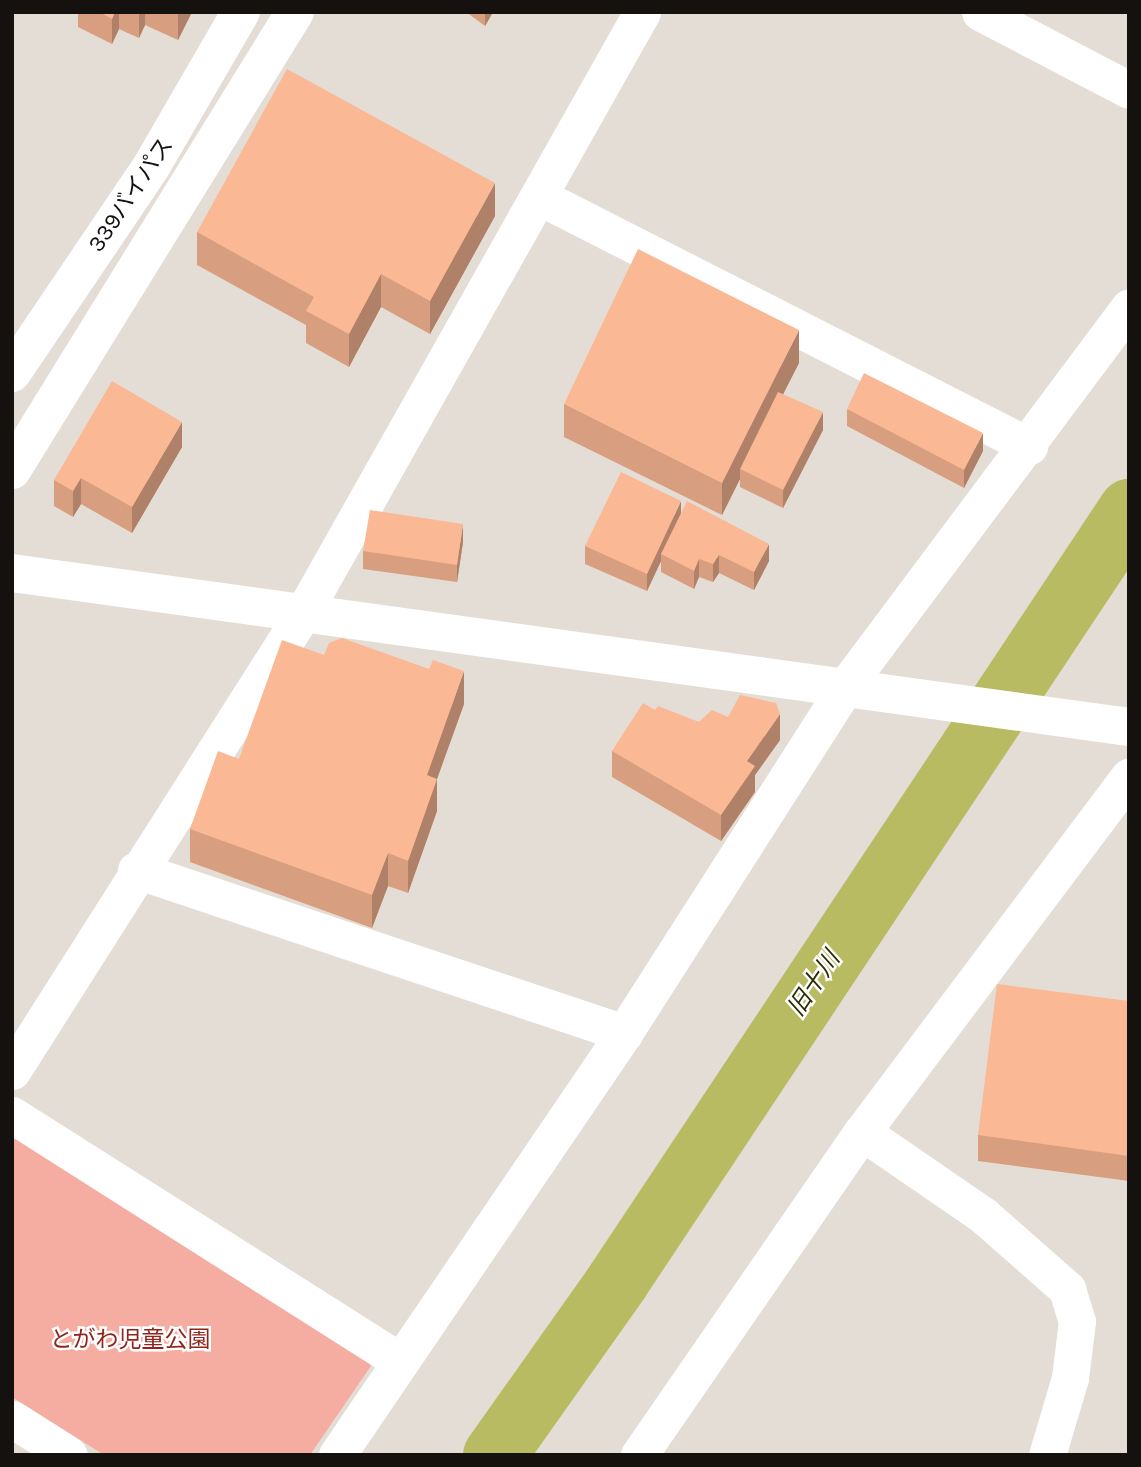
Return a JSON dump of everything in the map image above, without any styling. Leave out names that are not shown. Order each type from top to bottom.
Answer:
[{"type":"street","name":"339バイパス","points":[[12,373],[173,132],[241,12]]},
{"type":"street","points":[[12,470],[295,12]]},
{"type":"street","points":[[12,1071],[136,870],[303,613],[642,12]]},
{"type":"street","points":[[980,12],[1129,90]]},
{"type":"street","points":[[540,197],[1029,446]]},
{"type":"street","points":[[337,1455],[624,1032],[845,687],[1029,446],[1129,307]]},
{"type":"street","points":[[12,573],[1129,727]]},
{"type":"street","points":[[640,1455],[862,1132],[1129,777]]},
{"type":"street","points":[[136,870],[624,1032]]},
{"type":"street","points":[[12,1115],[400,1361]]},
{"type":"street","points":[[862,1132],[1005,1232],[1067,1289],[1077,1321],[1071,1367],[1046,1455]]},
{"type":"street","points":[[12,1419],[69,1455]]},
{"type":"green space","name":"とがわ児童公園","points":[[12,1136],[375,1360],[310,1455],[104,1455],[12,1397]]},
{"type":"building","points":[[99,12],[115,12],[112,19]]},
{"type":"building","points":[[287,69],[495,183],[430,301],[381,274],[349,334],[306,311],[314,297],[197,232]]},
{"type":"building","points":[[638,249],[799,330],[722,483],[564,404]]},
{"type":"building","points":[[864,373],[983,433],[964,470],[847,409]]},
{"type":"building","points":[[112,381],[182,422],[132,507],[81,478],[73,491],[54,480]]},
{"type":"building","points":[[778,392],[823,412],[783,490],[740,469]]},
{"type":"building","points":[[621,472],[681,501],[647,574],[585,546]]},
{"type":"building","points":[[687,501],[769,544],[754,572],[719,555],[713,564],[699,559],[694,571],[661,554]]},
{"type":"building","points":[[370,510],[463,524],[457,565],[363,551]]},
{"type":"building","points":[[342,638],[429,669],[433,660],[464,671],[427,775],[437,779],[408,861],[388,853],[372,895],[190,829],[218,751],[239,759],[282,640],[324,655],[329,643]]},
{"type":"building","points":[[740,695],[776,703],[780,714],[747,761],[755,766],[721,815],[612,751],[643,703],[655,710],[658,706],[699,722],[712,710],[728,717]]},
{"type":"building","points":[[997,984],[1129,1001],[1129,1156],[978,1135]]},
{"type":"waterway","name":"旧十川","points":[[494,1455],[617,1281],[1129,510]]}]
